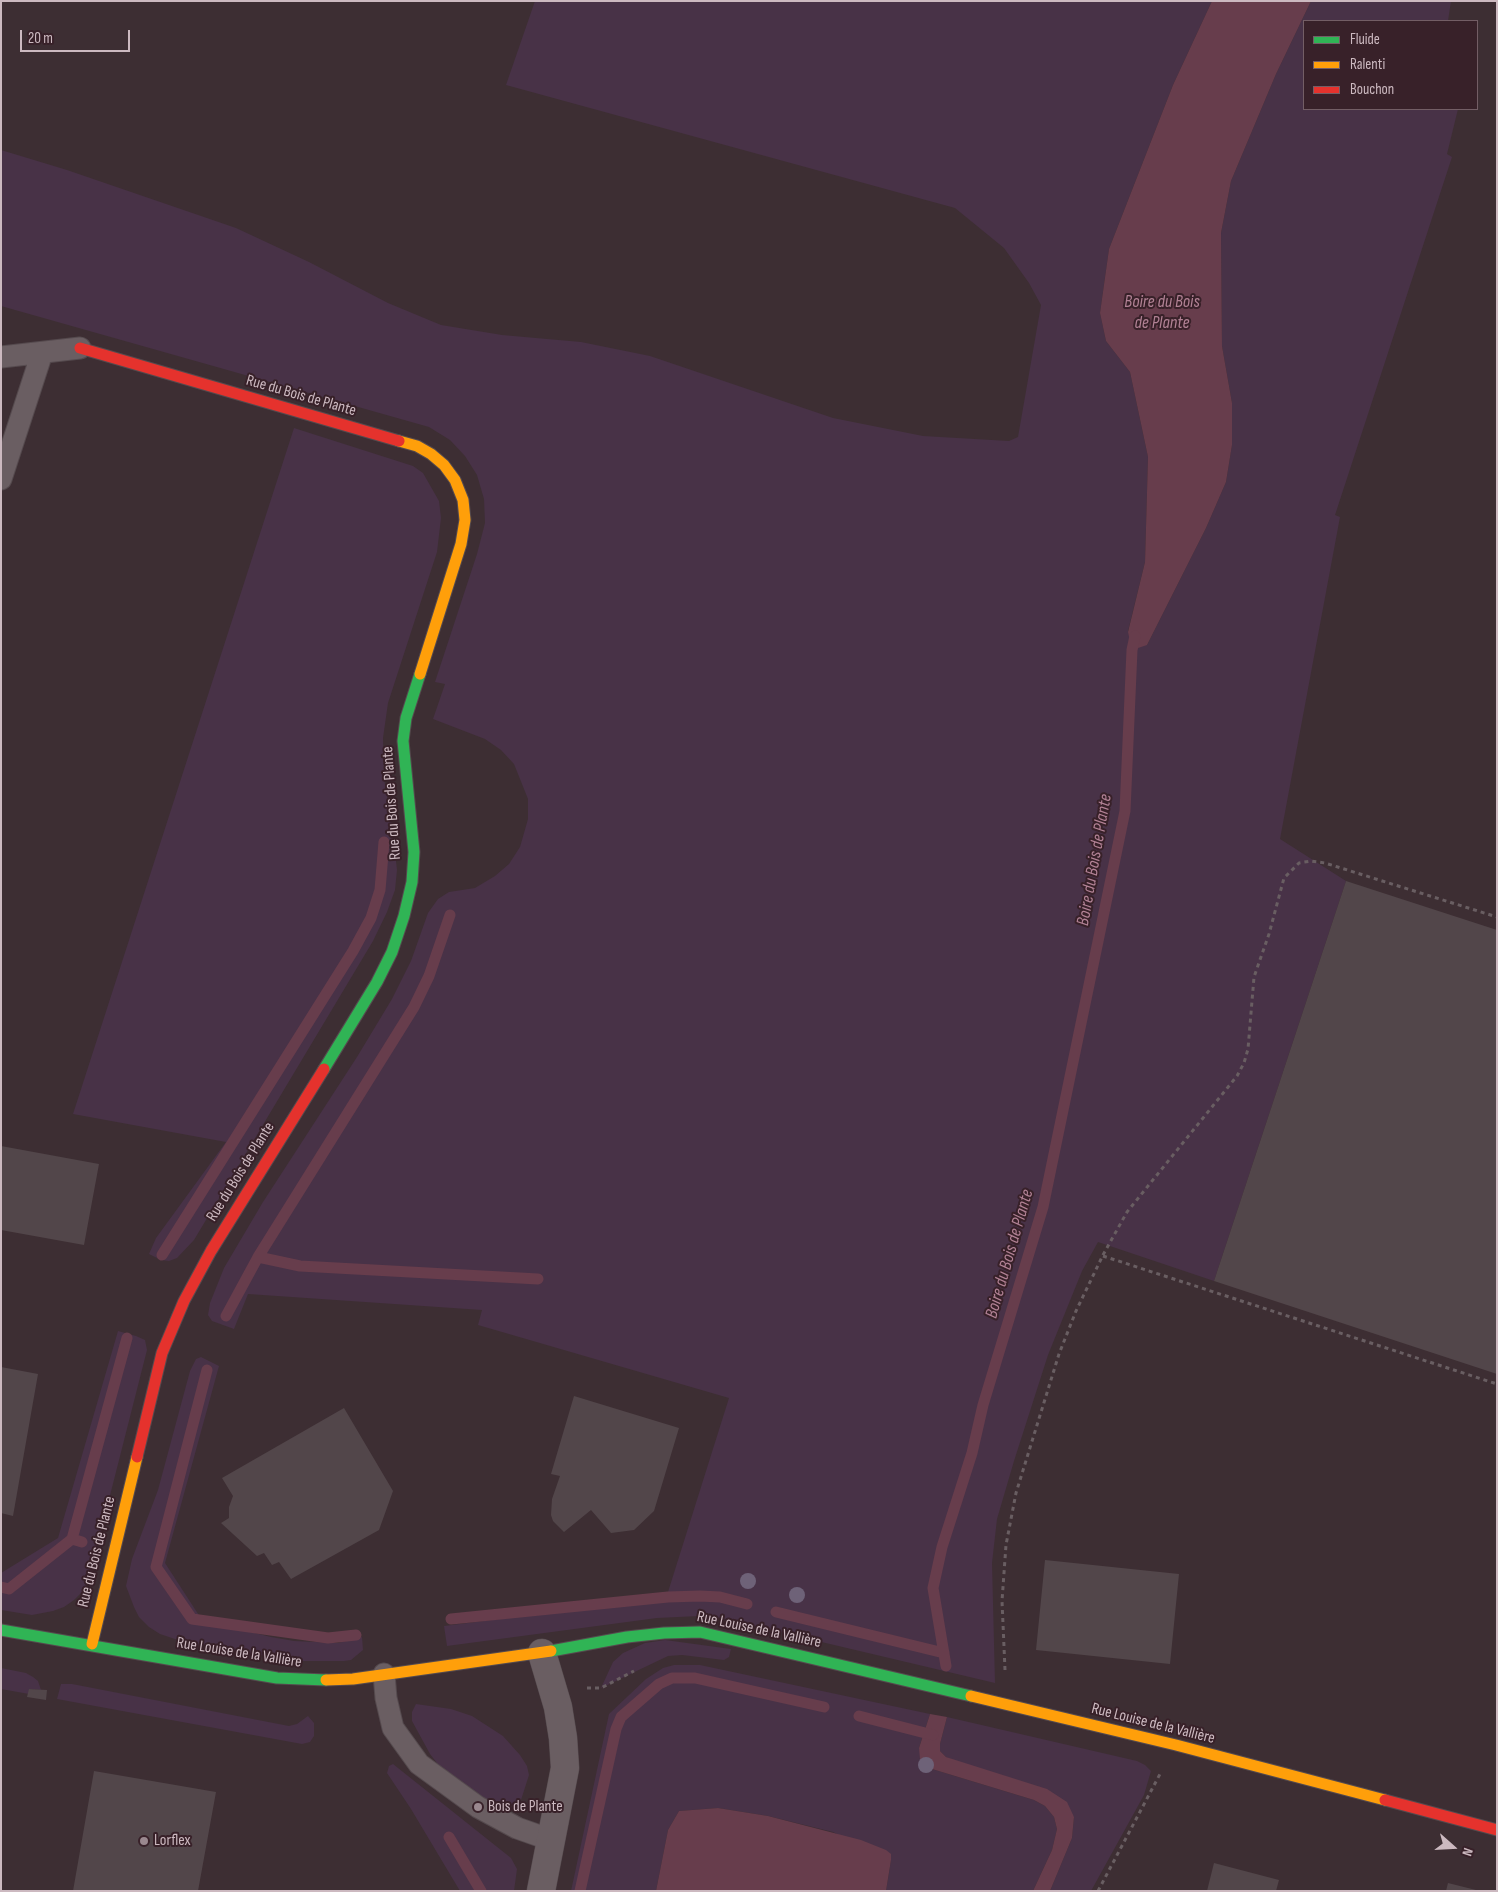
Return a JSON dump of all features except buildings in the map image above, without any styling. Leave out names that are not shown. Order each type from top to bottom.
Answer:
[{"type":"street","name":"Rue du Bois de Plante","points":[[80,348],[417,446],[431,454],[444,465],[456,480],[463,500],[465,520],[461,544],[406,718],[403,741],[414,852],[412,882],[404,916],[392,952],[377,982],[211,1252],[172,1327],[162,1353],[92,1644]]},
{"type":"street","name":"Rue Louise de la Vallière","points":[[1,1630],[92,1644],[277,1678],[313,1680],[353,1679],[542,1653],[627,1637],[683,1631],[700,1632],[1176,1745],[1497,1830]]},
{"type":"street","points":[[541,1891],[564,1768],[563,1738],[558,1707],[542,1653]]},
{"type":"lane","points":[[1,357],[80,348]]},
{"type":"lane","points":[[1,479],[42,353]]},
{"type":"lane","points":[[384,1674],[386,1698],[393,1728],[419,1764],[478,1807],[517,1828],[551,1840]]},
{"type":"path","points":[[1006,1705],[1002,1601],[1006,1545],[1016,1493],[1059,1354],[1076,1311],[1102,1256],[1127,1212],[1236,1076],[1244,1063],[1248,1049],[1254,977],[1269,934],[1284,878],[1300,863],[1311,861],[1325,862],[1497,917]]},
{"type":"path","points":[[1102,1256],[1497,1384]]},
{"type":"path","points":[[1098,1891],[1176,1745]]},
{"type":"shaded area","points":[[535,1],[1212,1],[1173,85],[1109,249],[1100,313],[1106,341],[1130,372],[1148,457],[1145,562],[1128,631],[1147,645],[1206,528],[1226,482],[1232,445],[1232,403],[1222,346],[1221,233],[1231,181],[1276,74],[1311,1],[1451,1],[1448,20],[1303,20],[1303,110],[1458,110],[1447,154],[1452,157],[1335,515],[1340,517],[1280,839],[1346,881],[1214,1281],[1098,1242],[1082,1271],[1048,1355],[997,1519],[992,1563],[995,1683],[720,1618],[699,1616],[657,1618],[447,1646],[444,1626],[515,1617],[668,1592],[729,1398],[478,1325],[482,1310],[248,1294],[234,1329],[212,1321],[208,1315],[210,1303],[224,1268],[263,1202],[357,1057],[392,999],[411,961],[428,913],[438,899],[449,892],[475,888],[495,876],[509,864],[520,847],[528,819],[528,799],[514,764],[501,750],[485,739],[433,719],[445,684],[435,682],[477,554],[485,523],[484,499],[477,475],[465,456],[450,440],[429,427],[1,306],[1,150],[67,170],[236,228],[309,262],[388,303],[441,325],[502,335],[581,342],[650,356],[833,418],[923,436],[1009,441],[1018,437],[1041,305],[1029,283],[1004,248],[955,208],[506,85]]},
{"type":"shaded area","points":[[294,428],[413,466],[423,473],[439,501],[441,518],[437,552],[388,703],[383,738],[384,779],[397,870],[395,890],[373,941],[194,1240],[177,1258],[169,1261],[161,1260],[149,1254],[156,1238],[226,1142],[73,1114]]},
{"type":"shaded area","points":[[118,1331],[145,1340],[147,1350],[88,1582],[74,1600],[64,1607],[53,1611],[32,1615],[1,1610],[1,1573],[58,1538]]},
{"type":"shaded area","points":[[201,1357],[219,1366],[165,1563],[202,1620],[294,1641],[338,1643],[362,1637],[363,1650],[351,1660],[295,1661],[184,1642],[160,1634],[149,1627],[139,1617],[134,1607],[126,1586],[132,1559],[158,1490],[190,1371],[196,1359]]},
{"type":"shaded area","points":[[665,1640],[731,1649],[729,1657],[724,1660],[682,1655],[668,1656],[601,1688],[613,1662],[623,1653],[645,1643]]},
{"type":"shaded area","points":[[674,1665],[700,1665],[930,1714],[919,1748],[932,1769],[1034,1800],[1045,1806],[1054,1817],[1057,1829],[1052,1850],[1033,1891],[886,1891],[891,1860],[833,1832],[768,1816],[718,1808],[679,1811],[668,1830],[656,1891],[571,1891],[609,1714],[646,1679],[663,1668]]},
{"type":"shaded area","points":[[1,1668],[26,1673],[38,1681],[41,1690],[29,1689],[29,1694],[1,1689]]},
{"type":"shaded area","points":[[61,1684],[72,1684],[289,1726],[297,1724],[308,1716],[314,1723],[314,1736],[310,1742],[302,1744],[57,1699]]},
{"type":"shaded area","points":[[416,1704],[451,1709],[472,1716],[503,1736],[527,1766],[529,1775],[521,1800],[508,1806],[487,1801],[440,1767],[430,1754],[412,1721],[412,1712]]},
{"type":"shaded area","points":[[947,1717],[1137,1761],[1151,1771],[1144,1795],[1091,1891],[1050,1891],[1072,1838],[1074,1817],[946,1757],[940,1751],[940,1744]]},
{"type":"shaded area","points":[[393,1764],[511,1858],[517,1869],[514,1891],[460,1891],[387,1773],[389,1766]]},
{"type":"water","name":"Boire du Bois de Plante","points":[[1212,1],[1311,1],[1276,74],[1231,181],[1221,233],[1222,346],[1232,403],[1232,445],[1226,482],[1206,528],[1147,645],[1132,650],[1128,632],[1145,562],[1148,457],[1130,372],[1106,341],[1100,313],[1109,249],[1173,85]]},
{"type":"water","points":[[930,1714],[947,1717],[940,1744],[940,1751],[946,1757],[1047,1789],[1067,1802],[1074,1817],[1072,1838],[1050,1891],[1033,1891],[1052,1850],[1057,1829],[1054,1817],[1045,1806],[1034,1800],[932,1769],[926,1765],[920,1759],[919,1748]]},
{"type":"water","points":[[718,1808],[768,1816],[861,1840],[886,1850],[891,1854],[891,1860],[886,1891],[656,1891],[668,1830],[679,1811]]},
{"type":"waterway","name":"Boire du Bois de Plante","points":[[946,1666],[933,1588],[942,1547],[972,1453],[983,1405],[1043,1207],[1125,811],[1132,650],[1135,636]]},
{"type":"waterway","points":[[162,1255],[353,951],[371,918],[380,890],[384,842]]},
{"type":"waterway","points":[[226,1316],[258,1257],[414,1007],[429,976],[450,915]]},
{"type":"waterway","points":[[258,1257],[300,1266],[538,1279]]},
{"type":"waterway","points":[[82,1542],[72,1539],[127,1338]]},
{"type":"waterway","points":[[207,1370],[156,1567],[192,1619],[328,1638],[356,1635]]},
{"type":"waterway","points":[[1,1587],[9,1589],[72,1539]]},
{"type":"waterway","points":[[451,1619],[668,1597],[720,1597],[747,1604]]},
{"type":"waterway","points":[[776,1612],[944,1653]]},
{"type":"waterway","points":[[580,1891],[616,1729],[621,1717],[659,1684],[672,1678],[695,1678],[824,1707]]},
{"type":"waterway","points":[[859,1716],[933,1735]]},
{"type":"waterway","points":[[449,1837],[481,1891]]},
{"type":"traffic: fast","points":[[324,1069],[377,982],[392,952],[404,916],[412,882],[414,852],[403,741],[406,718],[420,674]]},
{"type":"traffic: fast","points":[[1,1630],[277,1678],[326,1680]]},
{"type":"traffic: fast","points":[[551,1651],[627,1637],[700,1632],[971,1696]]},
{"type":"traffic: slow","points":[[399,441],[417,446],[431,454],[444,465],[455,480],[463,500],[465,520],[461,544],[420,674]]},
{"type":"traffic: slow","points":[[92,1644],[137,1457]]},
{"type":"traffic: slow","points":[[326,1680],[353,1679],[551,1651]]},
{"type":"traffic: slow","points":[[971,1696],[1176,1745],[1385,1800]]},
{"type":"traffic: jam","points":[[80,348],[399,441]]},
{"type":"traffic: jam","points":[[137,1457],[162,1353],[184,1301],[211,1251],[324,1069]]},
{"type":"traffic: jam","points":[[1385,1800],[1497,1830]]},
{"type":"place","name":"Bois de Plante","points":[[478,1807]]},
{"type":"place","name":"Lorflex","points":[[144,1841]]}]
